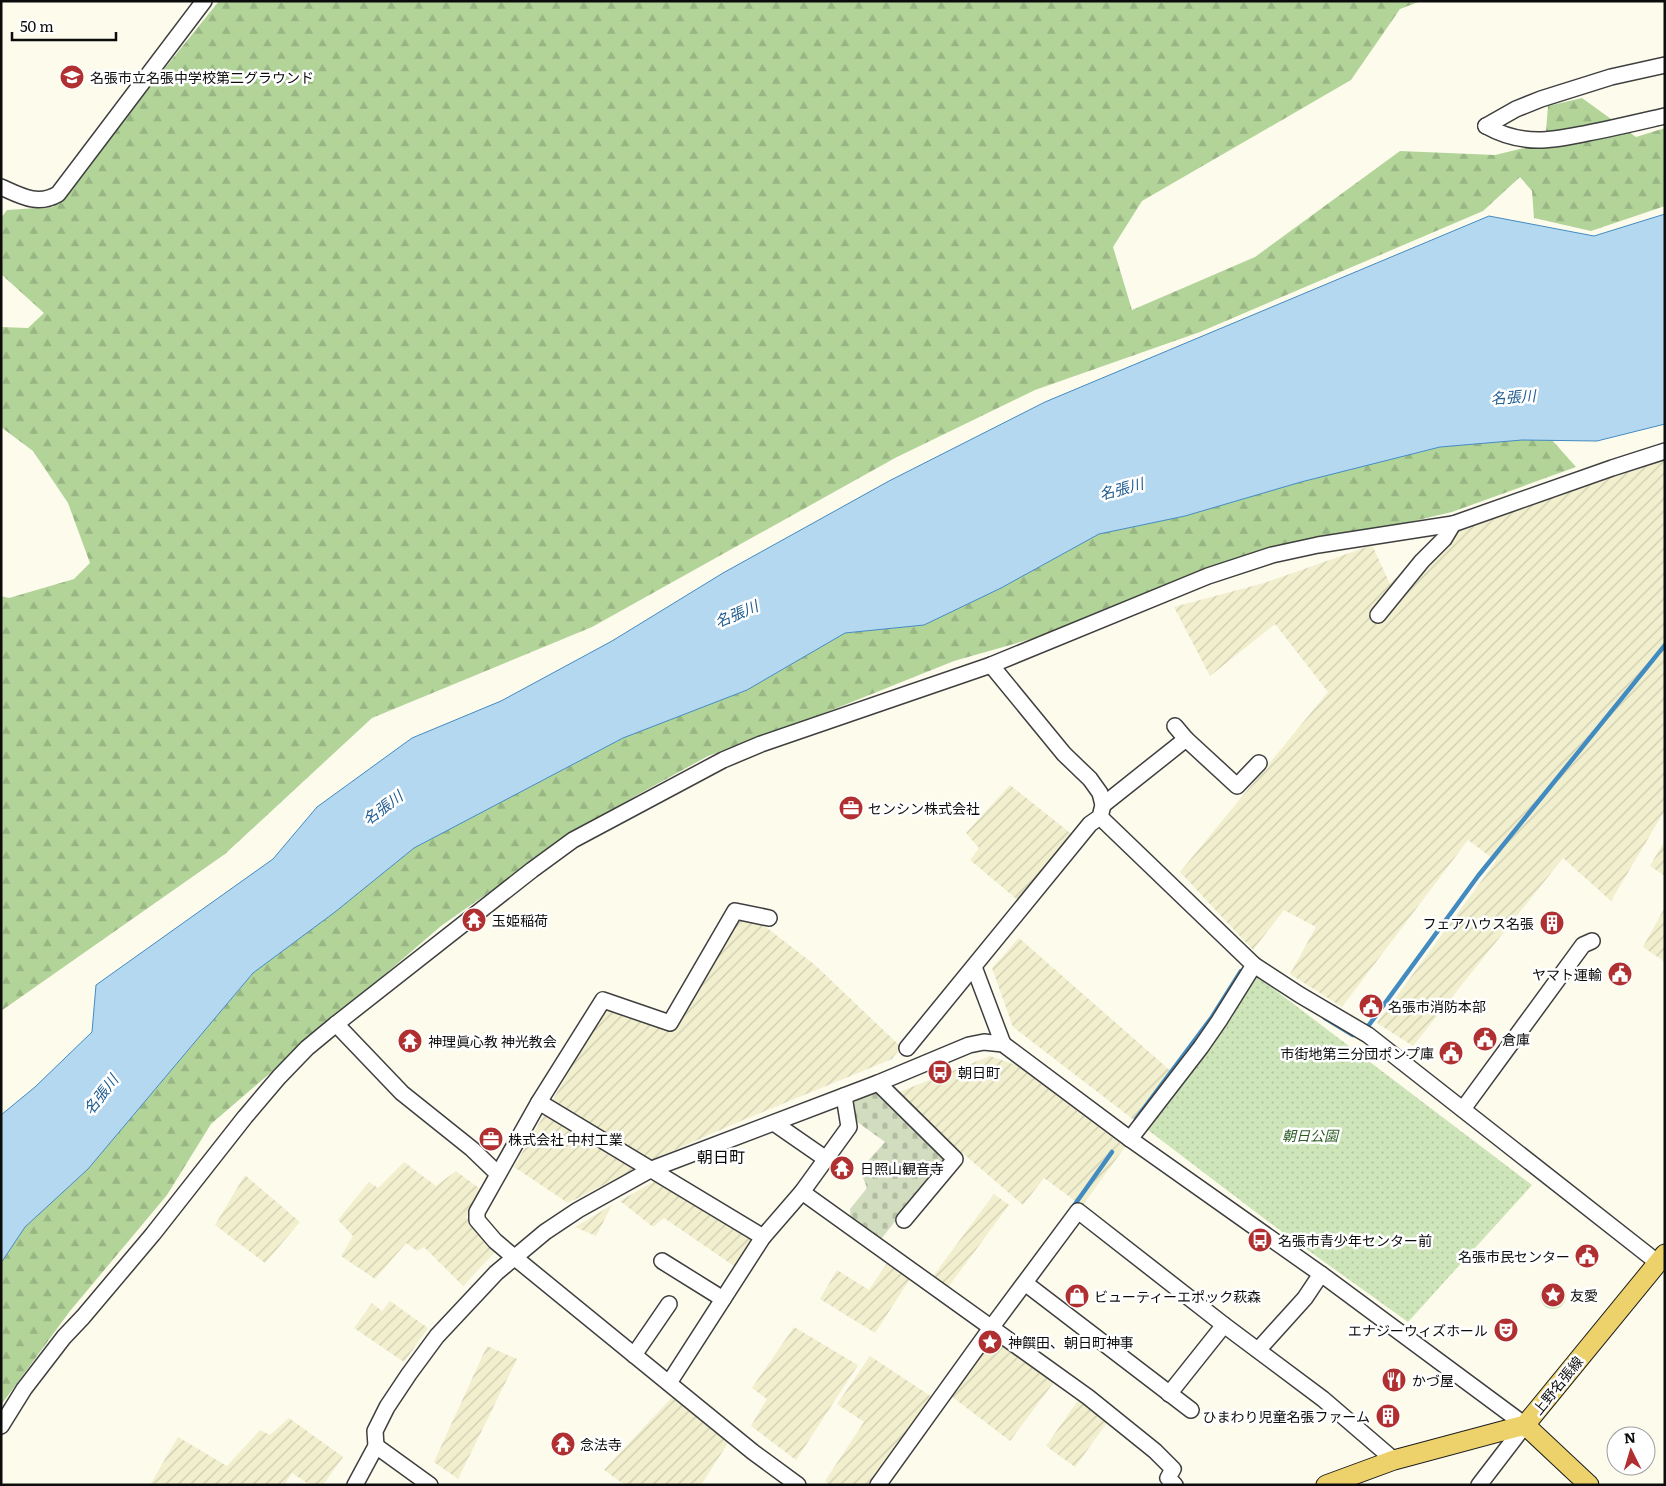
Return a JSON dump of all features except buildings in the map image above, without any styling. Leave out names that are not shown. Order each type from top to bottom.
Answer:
[{"type":"main road","name":"上野名張線","points":[[1326,1485],[1394,1460],[1525,1425],[1662,1259]]},
{"type":"main road","points":[[1525,1425],[1589,1485]]},
{"type":"street","points":[[1,187],[30,200],[51,198],[58,194],[204,1]]},
{"type":"street","points":[[1665,65],[1611,77],[1541,99],[1516,109],[1486,126],[1511,136],[1539,140],[1563,138],[1665,116]]},
{"type":"street","points":[[1,1426],[24,1389],[59,1344],[147,1241],[245,1117],[307,1048],[532,870],[590,830],[633,809],[697,772],[761,744],[991,665],[1208,576],[1272,555],[1318,545],[1453,524],[1665,451]]},
{"type":"street","points":[[1378,615],[1422,561],[1444,539],[1453,524]]},
{"type":"street","points":[[991,665],[1064,754],[1090,779],[1100,793],[1102,811],[1251,970],[1360,1031],[1662,1259]]},
{"type":"street","points":[[1175,726],[1186,740],[1237,786],[1259,763]]},
{"type":"street","points":[[907,1048],[1090,824],[1102,811],[1186,740]]},
{"type":"street","points":[[769,918],[735,911],[670,1022],[603,1000],[538,1102],[477,1212],[477,1220],[514,1257],[753,1452],[798,1485]]},
{"type":"street","points":[[1462,1109],[1583,945],[1592,941]]},
{"type":"street","points":[[974,967],[1003,1044]]},
{"type":"street","points":[[1130,1139],[1219,1022],[1251,970]]},
{"type":"street","points":[[336,1024],[402,1094],[472,1150],[498,1174]]},
{"type":"street","points":[[355,1485],[376,1446],[375,1430],[408,1374],[437,1336],[464,1306],[514,1257],[545,1232],[578,1210],[652,1169],[878,1083],[969,1046],[984,1042],[1003,1044],[1130,1139],[1321,1274],[1525,1425],[1479,1485]]},
{"type":"street","points":[[878,1083],[955,1159],[904,1220]]},
{"type":"street","points":[[669,1383],[763,1237],[802,1192],[849,1127],[844,1096]]},
{"type":"street","points":[[538,1102],[763,1237]]},
{"type":"street","points":[[774,1123],[826,1159]]},
{"type":"street","points":[[802,1192],[1088,1397],[1155,1451],[1173,1469],[1168,1478],[1175,1485]]},
{"type":"street","points":[[878,1485],[1078,1211],[1224,1325],[1323,1399],[1394,1460]]},
{"type":"street","points":[[662,1261],[723,1299]]},
{"type":"street","points":[[1258,1350],[1305,1298],[1321,1274]]},
{"type":"street","points":[[1024,1283],[1191,1410]]},
{"type":"street","points":[[634,1355],[669,1304]]},
{"type":"street","points":[[1169,1394],[1224,1325]]},
{"type":"street","points":[[376,1446],[430,1485]]},
{"type":"shaded area","points":[[1665,460],[1665,810],[1611,901],[1563,858],[1413,1046],[1377,1023],[1496,861],[1468,840],[1342,1007],[1290,974],[1316,927],[1284,910],[1253,950],[1180,872],[1328,692],[1275,624],[1210,676],[1174,607],[1264,583],[1372,545],[1390,584],[1458,515]]},
{"type":"shaded area","points":[[1010,785],[1074,836],[1020,902],[970,860],[979,848],[966,833]]},
{"type":"shaded area","points":[[1665,840],[1665,876],[1650,866]]},
{"type":"shaded area","points":[[1665,907],[1665,962],[1643,947]]},
{"type":"shaded area","points":[[736,917],[763,925],[815,965],[898,1044],[900,1048],[892,1059],[654,1159],[568,1203],[514,1167],[608,1004],[675,1030]]},
{"type":"shaded area","points":[[1019,938],[1172,1072],[1134,1120],[1013,1027],[992,968]]},
{"type":"shaded area","points":[[990,1056],[1016,1065],[1125,1147],[1082,1206],[1044,1178],[1023,1205],[894,1094]]},
{"type":"shaded area","points":[[404,1162],[436,1186],[456,1171],[483,1191],[466,1217],[496,1251],[463,1286],[424,1247],[417,1251],[406,1243],[375,1279],[341,1256],[353,1236],[338,1220],[369,1182],[378,1188]]},
{"type":"shaded area","points":[[245,1175],[300,1222],[265,1263],[215,1225]]},
{"type":"shaded area","points":[[660,1178],[757,1237],[737,1268],[664,1218],[653,1227],[620,1201]]},
{"type":"shaded area","points":[[994,1194],[1009,1205],[946,1290],[931,1279]]},
{"type":"shaded area","points":[[612,1205],[596,1236],[575,1227]]},
{"type":"shaded area","points":[[889,1260],[912,1276],[875,1333],[820,1299],[837,1270],[869,1290]]},
{"type":"shaded area","points":[[390,1301],[428,1328],[404,1362],[354,1328],[372,1303],[382,1311]]},
{"type":"shaded area","points":[[794,1327],[858,1365],[796,1460],[751,1426],[767,1399],[752,1388]]},
{"type":"shaded area","points":[[991,1335],[1054,1382],[1010,1441],[947,1393]]},
{"type":"shaded area","points":[[487,1346],[517,1359],[458,1479],[434,1462]]},
{"type":"shaded area","points":[[870,1356],[932,1397],[873,1485],[830,1485],[825,1481],[864,1422],[837,1404]]},
{"type":"shaded area","points":[[676,1393],[730,1440],[701,1485],[625,1485],[604,1470]]},
{"type":"shaded area","points":[[1079,1399],[1109,1420],[1075,1467],[1046,1446]]},
{"type":"shaded area","points":[[289,1418],[343,1457],[323,1485],[310,1485],[292,1473],[284,1485],[150,1485],[178,1437],[227,1466],[260,1430],[270,1435]]},
{"type":"green space","points":[[219,1],[1421,1],[1400,9],[1351,80],[1142,201],[1113,247],[1132,310],[1255,257],[1400,151],[1495,155],[1545,144],[1548,106],[1582,98],[1636,137],[1665,128],[1665,206],[1591,231],[1534,218],[1532,191],[1520,177],[1483,211],[1200,332],[1035,390],[895,458],[592,627],[372,718],[225,854],[1,1011],[1,596],[9,598],[74,579],[90,563],[68,503],[33,451],[1,427],[1,327],[28,328],[44,313],[1,274],[1,218],[7,210],[53,207]]},
{"type":"green space","points":[[1522,440],[1552,440],[1576,467],[1452,512],[1371,531],[1272,550],[1062,630],[954,661],[792,726],[708,756],[575,832],[441,926],[211,1124],[167,1195],[70,1311],[1,1405],[1,1263],[25,1227],[88,1169],[253,973],[335,912],[414,848],[623,738],[747,690],[845,633],[924,625],[1001,588],[1099,534],[1185,516],[1301,482],[1440,447]]},
{"type":"green space","name":"朝日公園","points":[[1254,974],[1532,1185],[1408,1322],[1270,1223],[1144,1127],[1232,1018]]},
{"type":"green space","points":[[876,1088],[945,1158],[878,1243],[851,1221],[850,1209],[867,1188],[860,1170],[885,1142],[856,1121],[851,1096]]},
{"type":"green space","points":[[1553,1283],[1562,1287],[1566,1296],[1562,1305],[1553,1309],[1544,1305],[1540,1296],[1544,1287]]},
{"type":"water","name":"名張川","points":[[1665,214],[1665,424],[1597,441],[1522,440],[1440,447],[1301,482],[1185,516],[1099,534],[1001,588],[924,625],[845,633],[747,690],[623,738],[414,848],[335,912],[253,973],[88,1169],[25,1227],[1,1263],[1,1115],[35,1087],[92,1032],[96,985],[273,859],[317,807],[412,738],[501,701],[612,641],[723,573],[889,481],[1045,402],[1489,216],[1594,236]]},
{"type":"waterway","points":[[1363,1028],[1369,1025],[1478,876],[1665,645]]},
{"type":"waterway","points":[[1136,1119],[1212,1017],[1241,971],[1245,972]]},
{"type":"waterway","points":[[1325,1018],[1353,1035],[1357,1033]]},
{"type":"waterway","points":[[1073,1207],[1112,1152]]},
{"type":"place","name":"名張市立名張中学校第二グラウンド","points":[[72,77]]},
{"type":"place","name":"センシン株式会社","points":[[851,808]]},
{"type":"place","name":"玉姫稲荷","points":[[474,920]]},
{"type":"place","name":"フェアハウス名張","points":[[1552,923]]},
{"type":"place","name":"ヤマト運輸","points":[[1620,974]]},
{"type":"place","name":"名張市消防本部","points":[[1371,1006]]},
{"type":"place","name":"倉庫","points":[[1485,1039]]},
{"type":"place","name":"神理眞心教 神光教会","points":[[410,1041]]},
{"type":"place","name":"市街地第三分団ポンプ庫","points":[[1451,1053]]},
{"type":"place","name":"朝日町","points":[[940,1072]]},
{"type":"place","name":"株式会社 中村工業","points":[[491,1139]]},
{"type":"place","name":"日照山観音寺","points":[[842,1168]]},
{"type":"place","name":"名張市青少年センター前","points":[[1260,1240]]},
{"type":"place","name":"名張市民センター","points":[[1587,1256]]},
{"type":"place","name":"友愛","points":[[1553,1295]]},
{"type":"place","name":"ビューティーエポック萩森","points":[[1077,1296]]},
{"type":"place","name":"エナジーウィズホール","points":[[1506,1330]]},
{"type":"place","name":"神饌田、朝日町神事","points":[[990,1342]]},
{"type":"place","name":"かづ屋","points":[[1394,1380]]},
{"type":"place","name":"ひまわり児童名張ファーム","points":[[1388,1416]]},
{"type":"place","name":"念法寺","points":[[563,1444]]},
{"type":"district","name":"朝日町","points":[[721,1156]]}]
